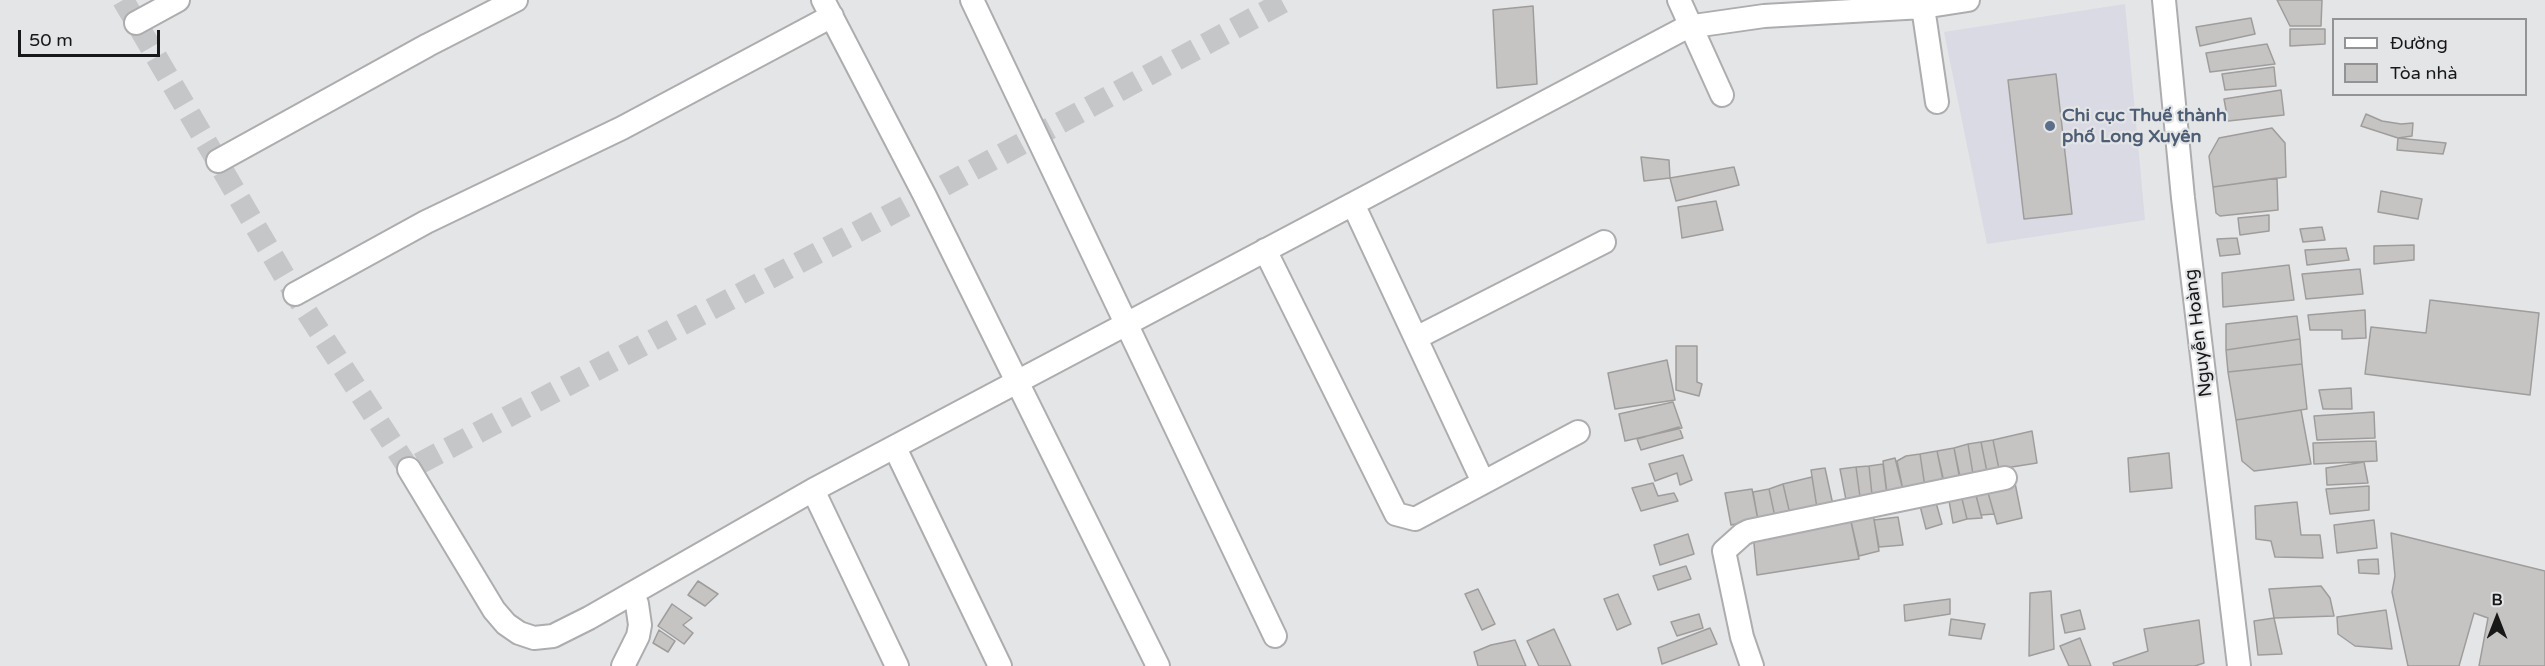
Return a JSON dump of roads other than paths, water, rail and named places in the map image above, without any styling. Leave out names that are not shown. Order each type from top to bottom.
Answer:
[{"type":"street","points":[[136,23],[178,0]]},
{"type":"street","points":[[218,161],[428,45],[516,0]]},
{"type":"street","points":[[972,0],[1275,636]]},
{"type":"street","points":[[1679,0],[1722,95]]},
{"type":"street","points":[[409,469],[494,610],[506,624],[519,633],[534,638],[554,636],[813,490],[1691,26],[1764,16],[1923,7],[1968,0]]},
{"type":"street","name":"Nguyễn Hoàng","points":[[2164,0],[2183,198],[2239,666]]},
{"type":"street","points":[[1923,7],[1937,102]]},
{"type":"street","points":[[295,294],[426,222],[622,128],[827,8],[925,196],[1158,666]]},
{"type":"street","points":[[1353,204],[1483,482]]},
{"type":"street","points":[[1416,338],[1604,242]]},
{"type":"street","points":[[1265,250],[1396,514],[1415,519],[1578,432]]},
{"type":"street","points":[[895,448],[1000,666]]},
{"type":"street","points":[[1752,666],[1742,637],[1724,551],[1749,531],[2005,478]]},
{"type":"street","points":[[813,490],[897,666]]},
{"type":"street","points":[[623,666],[638,636],[640,625],[637,604],[631,594]]},
{"type":"tunnel","points":[[123,0],[295,294],[409,469],[925,196],[1287,0]]},
{"type":"place","name":"Chi cục Thuế thành phố Long Xuyên","points":[[2050,126]]}]
